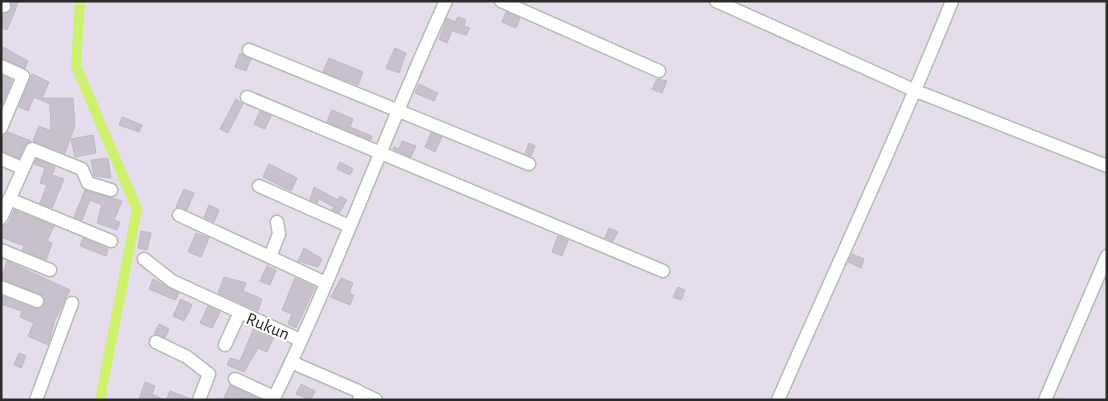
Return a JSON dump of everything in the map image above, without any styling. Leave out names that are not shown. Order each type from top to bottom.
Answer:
[{"type":"street","points":[[234,379],[274,399],[326,283],[379,152],[446,1]]},
{"type":"street","points":[[501,1],[658,71]]},
{"type":"street","points":[[716,1],[916,91],[1107,166]]},
{"type":"street","points":[[778,400],[894,135],[916,91],[952,1]]},
{"type":"street","points":[[249,50],[529,164]]},
{"type":"street","points":[[1,66],[23,76],[1,128]]},
{"type":"street","points":[[247,96],[663,271]]},
{"type":"street","points":[[1,218],[30,151],[34,149],[82,169],[86,181],[91,185],[111,190]]},
{"type":"street","points":[[1,159],[22,168]]},
{"type":"street","points":[[259,186],[349,226]]},
{"type":"street","points":[[9,198],[111,241]]},
{"type":"street","points":[[179,215],[326,283]]},
{"type":"street","points":[[270,257],[279,234],[277,222]]},
{"type":"street","points":[[1,250],[50,270]]},
{"type":"street","points":[[1045,400],[1107,256]]},
{"type":"street","points":[[144,259],[172,281],[240,312]]},
{"type":"street","points":[[1,287],[37,301]]},
{"type":"street","points":[[36,400],[72,303]]},
{"type":"street","name":"Rukun","points":[[225,345],[240,312],[300,340]]},
{"type":"street","points":[[156,342],[187,357],[209,374],[199,400]]},
{"type":"street","points":[[291,362],[360,396],[376,400]]},
{"type":"building","points":[[10,1],[19,1],[7,30],[1,28],[1,14],[10,12],[12,8]]},
{"type":"building","points":[[506,12],[520,18],[516,28],[502,22]]},
{"type":"building","points":[[458,17],[466,20],[464,26],[470,28],[466,35],[452,31],[447,43],[439,39],[447,18],[455,22]]},
{"type":"building","points":[[1,46],[28,61],[25,68],[1,58]]},
{"type":"building","points":[[395,48],[406,53],[399,73],[386,68]]},
{"type":"building","points":[[240,53],[251,59],[246,71],[235,67]]},
{"type":"building","points":[[329,58],[363,72],[358,85],[323,72]]},
{"type":"building","points":[[32,74],[49,82],[42,98],[73,98],[75,125],[65,153],[33,141],[39,126],[51,131],[50,104],[34,97],[28,111],[19,107]]},
{"type":"building","points":[[1,75],[12,80],[1,107]]},
{"type":"building","points":[[657,79],[667,81],[662,93],[652,89]]},
{"type":"building","points":[[419,84],[438,93],[434,101],[415,93]]},
{"type":"building","points":[[236,99],[243,104],[228,133],[220,129]]},
{"type":"building","points":[[332,110],[353,119],[350,127],[372,136],[371,140],[327,122]]},
{"type":"building","points":[[260,111],[271,116],[265,129],[254,124]]},
{"type":"building","points":[[122,117],[142,125],[139,132],[119,125]]},
{"type":"building","points":[[8,132],[31,141],[25,145],[19,158],[1,151],[1,136]]},
{"type":"building","points":[[431,133],[442,137],[435,152],[425,147]]},
{"type":"building","points":[[93,135],[96,153],[75,157],[71,139]]},
{"type":"building","points":[[402,141],[416,146],[411,157],[393,149],[394,147],[399,149]]},
{"type":"building","points":[[529,143],[535,146],[531,156],[525,153]]},
{"type":"building","points":[[108,158],[111,178],[94,176],[91,160]]},
{"type":"building","points":[[36,159],[55,167],[52,175],[64,179],[52,208],[40,203],[47,185],[40,183],[45,168],[34,164]]},
{"type":"building","points":[[340,162],[353,169],[350,175],[337,169]]},
{"type":"building","points":[[269,164],[297,178],[291,191],[263,177]]},
{"type":"building","points":[[314,187],[338,200],[340,196],[347,200],[339,213],[332,210],[334,207],[319,199],[317,203],[310,200]]},
{"type":"building","points":[[184,189],[194,193],[187,210],[176,207]]},
{"type":"building","points":[[85,190],[122,201],[114,220],[120,222],[117,230],[97,223],[102,205],[90,200],[82,220],[74,217]]},
{"type":"building","points":[[209,205],[219,210],[214,222],[204,217]]},
{"type":"building","points":[[14,210],[54,226],[47,241],[52,243],[46,260],[22,250],[24,246],[1,237],[1,226],[8,224]]},
{"type":"building","points":[[609,228],[618,232],[613,241],[605,238]]},
{"type":"building","points":[[141,231],[151,233],[147,250],[138,248]]},
{"type":"building","points":[[196,233],[209,238],[201,257],[188,252]]},
{"type":"building","points":[[558,236],[568,240],[562,256],[552,252]]},
{"type":"building","points":[[83,238],[108,249],[106,256],[80,246]]},
{"type":"building","points":[[304,248],[322,259],[318,267],[298,261]]},
{"type":"building","points":[[852,254],[864,259],[861,268],[848,262]]},
{"type":"building","points":[[7,261],[70,290],[55,320],[48,345],[28,336],[34,323],[20,317],[22,311],[1,304],[1,296],[35,309],[42,308],[45,303],[44,296],[1,279]]},
{"type":"building","points":[[267,266],[276,270],[270,285],[260,281]]},
{"type":"building","points":[[224,277],[246,283],[243,291],[262,299],[258,311],[218,293]]},
{"type":"building","points":[[295,278],[315,287],[296,328],[288,324],[292,314],[282,310]]},
{"type":"building","points":[[341,278],[353,283],[349,293],[354,295],[350,305],[331,297]]},
{"type":"building","points":[[153,279],[179,293],[175,300],[149,289]]},
{"type":"building","points":[[678,287],[685,290],[681,300],[673,297]]},
{"type":"building","points":[[181,299],[192,305],[184,321],[173,316]]},
{"type":"building","points":[[208,306],[220,312],[212,328],[200,323]]},
{"type":"building","points":[[159,324],[169,329],[165,338],[154,334]]},
{"type":"building","points":[[254,328],[274,337],[267,352],[258,348],[244,372],[227,365],[230,358],[240,361]]},
{"type":"building","points":[[19,353],[26,356],[21,368],[14,365]]},
{"type":"building","points":[[145,382],[155,386],[152,394],[164,400],[139,400]]},
{"type":"building","points":[[301,384],[315,391],[311,400],[296,394]]},
{"type":"building","points":[[230,385],[232,386],[261,400],[223,400]]},
{"type":"building","points":[[170,391],[191,399],[191,400],[166,400]]},
{"type":"waterway","points":[[80,1],[76,66],[137,209],[100,400]]}]
